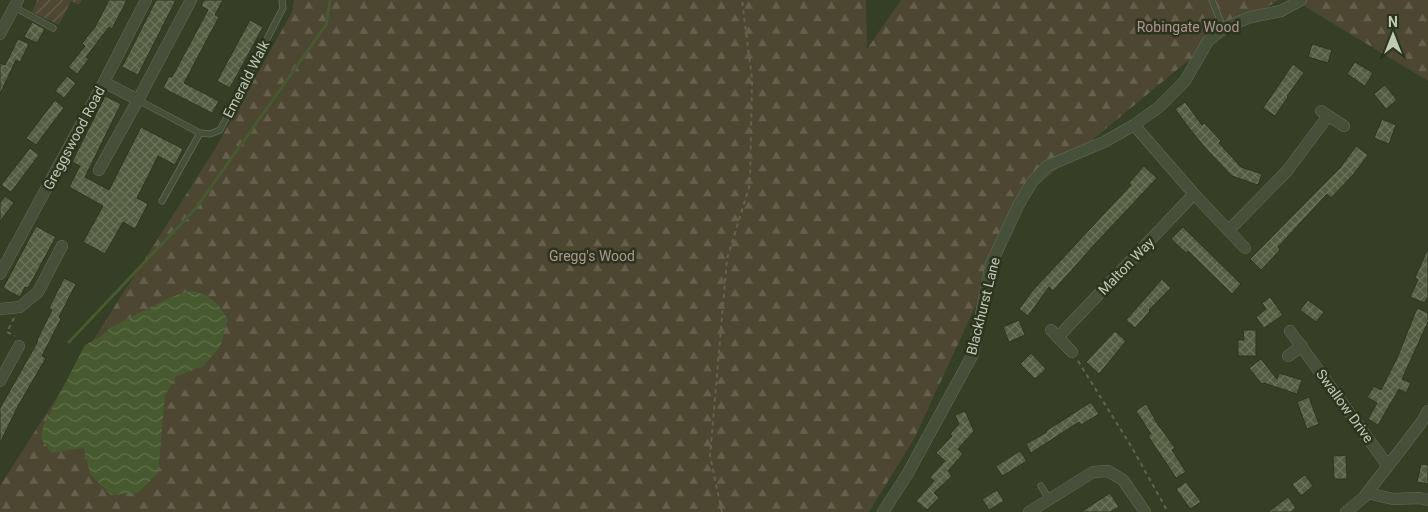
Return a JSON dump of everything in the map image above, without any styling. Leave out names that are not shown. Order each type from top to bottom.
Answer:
[{"type":"street","name":"Greggswood Road","points":[[0,274],[146,0]]},
{"type":"street","points":[[99,170],[191,0]]},
{"type":"street","name":"Blackhurst Lane","points":[[884,512],[908,473],[973,354],[991,264],[1018,206],[1032,182],[1047,166],[1104,142],[1134,125],[1159,107],[1184,81],[1208,41],[1223,28],[1251,17],[1280,11],[1301,0]]},
{"type":"street","points":[[0,34],[16,4]]},
{"type":"street","points":[[104,82],[138,100]]},
{"type":"street","points":[[1229,230],[1287,171],[1324,114],[1344,126]]},
{"type":"street","points":[[1134,125],[1194,194],[1245,248]]},
{"type":"street","name":"Malton Way","points":[[1072,352],[1055,333],[1194,194]]},
{"type":"street","points":[[0,309],[20,307],[40,294],[62,246]]},
{"type":"street","name":"Swallow Drive","points":[[1290,330],[1388,466]]},
{"type":"street","points":[[0,381],[19,346]]},
{"type":"street","points":[[1288,356],[1302,346]]},
{"type":"street","points":[[1346,512],[1367,493],[1421,423],[1428,411]]},
{"type":"street","points":[[1029,512],[1094,472],[1108,471],[1123,480],[1145,512]]},
{"type":"street","points":[[1367,493],[1393,499],[1418,498],[1428,500]]},
{"type":"lane","name":"Emerald Walk","points":[[200,133],[210,134],[220,130],[283,8],[282,0]]},
{"type":"lane","points":[[1212,0],[1223,28]]},
{"type":"lane","points":[[16,4],[53,28]]},
{"type":"lane","points":[[138,100],[200,133],[162,201]]},
{"type":"lane","points":[[1041,486],[1049,499]]},
{"type":"path","points":[[722,512],[710,456],[727,258],[750,184],[752,79],[742,0]]},
{"type":"path","points":[[19,346],[22,340],[7,332],[20,307]]},
{"type":"path","points":[[1072,352],[1132,446],[1168,512]]},
{"type":"green space","points":[[37,0],[82,0],[79,5],[71,1],[59,25],[32,12]]},
{"type":"green space","name":"Gregg's Wood","points":[[294,0],[866,0],[867,49],[901,0],[1278,0],[1184,64],[1028,193],[914,439],[869,512],[0,512],[0,486],[215,149],[292,12]]},
{"type":"green space","points":[[1294,0],[1428,0],[1428,81]]},
{"type":"water","points":[[190,291],[209,297],[228,319],[220,347],[203,366],[176,377],[165,395],[158,473],[138,493],[111,495],[90,474],[84,448],[51,453],[41,438],[44,424],[85,345],[100,337],[111,327],[171,297]]},
{"type":"building","points":[[109,0],[127,0],[112,29],[109,27],[86,57],[89,59],[77,74],[68,67],[85,46],[82,43],[95,27]]},
{"type":"building","points":[[156,0],[176,0],[138,75],[122,67]]},
{"type":"building","points":[[204,0],[223,0],[215,15],[219,17],[184,83],[219,101],[212,113],[163,88],[169,76],[172,77],[208,10],[201,6]]},
{"type":"building","points":[[250,20],[263,27],[230,88],[217,81]]},
{"type":"building","points":[[32,22],[45,29],[37,43],[24,37]]},
{"type":"building","points":[[18,39],[29,44],[20,62],[16,60],[0,94],[0,63],[5,65]]},
{"type":"building","points":[[1312,44],[1332,50],[1328,63],[1308,57]]},
{"type":"building","points":[[1355,62],[1373,73],[1365,86],[1347,74]]},
{"type":"building","points":[[1293,64],[1304,73],[1275,116],[1263,108]]},
{"type":"building","points":[[67,76],[76,83],[64,98],[55,91]]},
{"type":"building","points":[[1385,85],[1397,100],[1386,109],[1374,94]]},
{"type":"building","points":[[105,96],[121,104],[85,177],[109,190],[141,127],[183,149],[175,165],[158,156],[137,198],[148,204],[135,229],[123,222],[105,254],[83,242],[103,206],[69,187],[80,166],[72,162]]},
{"type":"building","points":[[55,100],[64,108],[36,145],[26,138]]},
{"type":"building","points":[[1185,102],[1202,125],[1204,123],[1221,141],[1219,143],[1241,167],[1262,174],[1258,185],[1232,176],[1208,151],[1175,109]]},
{"type":"building","points":[[1382,119],[1396,125],[1389,144],[1374,138]]},
{"type":"building","points":[[1356,146],[1368,155],[1353,175],[1331,198],[1327,194],[1278,247],[1280,250],[1261,270],[1250,259],[1340,168]]},
{"type":"building","points":[[30,148],[39,155],[11,192],[1,185]]},
{"type":"building","points":[[1144,166],[1157,178],[1053,291],[1049,287],[1028,316],[1019,309],[1033,290],[1131,185],[1129,183]]},
{"type":"building","points":[[5,196],[14,203],[0,221],[0,203]]},
{"type":"building","points":[[36,226],[56,237],[28,288],[25,287],[20,297],[3,288]]},
{"type":"building","points":[[1183,227],[1241,284],[1232,294],[1188,251],[1186,253],[1171,239]]},
{"type":"building","points":[[1428,248],[1428,296],[1425,303],[1410,297],[1418,280],[1415,278]]},
{"type":"building","points":[[64,278],[76,284],[42,356],[46,358],[18,406],[0,443],[0,408],[38,341],[52,310],[49,308]]},
{"type":"building","points":[[1162,279],[1171,288],[1149,310],[1135,328],[1126,320]]},
{"type":"building","points":[[1270,297],[1283,315],[1264,328],[1256,317],[1266,309],[1262,303]]},
{"type":"building","points":[[1308,300],[1324,312],[1316,322],[1300,310]]},
{"type":"building","points":[[1417,308],[1428,313],[1428,322],[1402,379],[1411,383],[1406,393],[1399,389],[1378,425],[1368,419],[1377,403],[1367,397],[1374,386],[1381,390],[1398,356]]},
{"type":"building","points":[[1019,320],[1025,335],[1009,342],[1003,327]]},
{"type":"building","points":[[1243,330],[1256,330],[1256,356],[1238,356],[1238,340],[1244,340]]},
{"type":"building","points":[[1115,331],[1126,341],[1099,374],[1086,362]]},
{"type":"building","points":[[1031,353],[1046,369],[1035,379],[1020,364]]},
{"type":"building","points":[[1261,359],[1277,379],[1279,373],[1302,380],[1297,394],[1264,383],[1262,384],[1249,368]]},
{"type":"building","points":[[1309,397],[1319,424],[1307,429],[1297,402]]},
{"type":"building","points":[[1091,402],[1099,414],[1081,425],[1079,422],[1031,453],[1026,444]]},
{"type":"building","points":[[1146,404],[1154,419],[1175,448],[1172,450],[1186,472],[1176,478],[1148,436],[1151,434],[1136,411]]},
{"type":"building","points":[[965,411],[974,431],[958,449],[963,454],[948,471],[952,476],[934,493],[939,498],[927,510],[916,501],[934,481],[930,477],[945,461],[936,453],[952,436],[950,434],[959,424],[955,415]]},
{"type":"building","points":[[1020,451],[1027,461],[1002,476],[996,466]]},
{"type":"building","points":[[1346,455],[1347,479],[1334,479],[1333,456]]},
{"type":"building","points":[[1421,464],[1428,465],[1428,484],[1417,482]]},
{"type":"building","points":[[1305,475],[1313,486],[1301,496],[1292,484]]},
{"type":"building","points":[[1186,482],[1201,502],[1190,509],[1176,489]]},
{"type":"building","points":[[997,490],[1004,501],[989,510],[982,499]]},
{"type":"building","points":[[1110,493],[1119,507],[1110,512],[1081,512]]},
{"type":"building","points":[[1288,497],[1296,508],[1291,512],[1268,512]]},
{"type":"waterway","points":[[69,342],[196,208],[326,25],[330,0]]},
{"type":"park label","name":"Robingate Wood","points":[[1188,27]]}]
